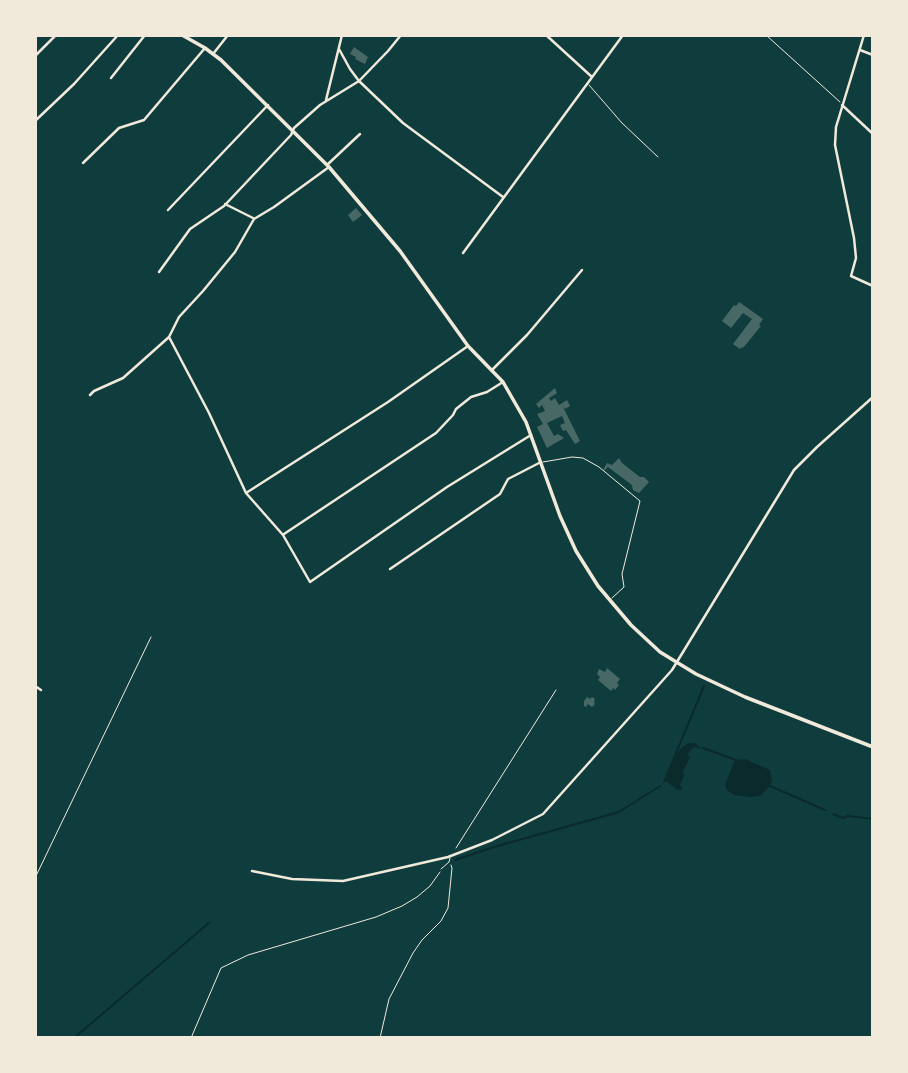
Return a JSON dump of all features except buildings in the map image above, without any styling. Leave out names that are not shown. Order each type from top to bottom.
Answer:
[{"type":"main road","points":[[182,35],[213,54],[328,166],[400,251],[468,346],[503,382],[522,412],[571,542],[610,603],[646,639],[676,663],[745,698],[873,747]]},
{"type":"street","points":[[35,56],[56,35]]},
{"type":"street","points":[[35,121],[74,84],[118,35]]},
{"type":"street","points":[[111,78],[145,35]]},
{"type":"street","points":[[213,54],[228,35]]},
{"type":"street","points":[[326,100],[342,35]]},
{"type":"street","points":[[159,272],[190,229],[225,204],[295,128],[326,100],[359,81],[401,35]]},
{"type":"street","points":[[546,35],[592,77]]},
{"type":"street","points":[[463,253],[623,35]]},
{"type":"street","points":[[864,35],[841,104],[835,145],[854,238],[856,258],[851,276],[873,286]]},
{"type":"street","points":[[83,163],[119,128],[144,120],[205,48]]},
{"type":"street","points":[[339,49],[359,81],[403,122],[503,197]]},
{"type":"street","points":[[859,49],[873,55]]},
{"type":"street","points":[[841,104],[873,134]]},
{"type":"street","points":[[168,210],[268,105]]},
{"type":"street","points":[[90,395],[123,378],[169,337],[178,317],[234,252],[254,219],[328,166],[360,134]]},
{"type":"street","points":[[225,204],[254,219]]},
{"type":"street","points":[[492,370],[527,335],[582,270]]},
{"type":"street","points":[[169,337],[209,412],[246,493],[283,535],[310,582],[447,487],[531,435]]},
{"type":"street","points":[[246,493],[388,402],[468,346]]},
{"type":"street","points":[[283,535],[436,433],[456,409],[471,397],[503,382]]},
{"type":"street","points":[[252,871],[292,879],[343,881],[452,856],[492,840],[543,814],[672,670],[794,470],[873,397]]},
{"type":"street","points":[[390,569],[500,494],[508,479],[541,462]]},
{"type":"street","points":[[35,686],[41,690]]},
{"type":"lane","points":[[766,35],[841,104]]},
{"type":"lane","points":[[588,83],[622,123],[658,157]]},
{"type":"lane","points":[[541,462],[583,458],[599,467],[640,501],[622,574],[624,587],[610,603]]},
{"type":"lane","points":[[441,869],[452,856]]},
{"type":"path","points":[[35,878],[150,637]]},
{"type":"path","points":[[452,856],[556,690]]},
{"type":"path","points":[[380,1038],[389,999],[413,953],[449,908],[452,867],[449,862]]},
{"type":"path","points":[[191,1038],[221,968],[247,955],[376,917],[402,906],[430,886],[441,869]]},
{"type":"water","points":[[688,743],[695,743],[703,749],[694,747],[687,754],[690,758],[683,771],[680,785],[682,788],[676,789],[665,780],[679,750]]},
{"type":"water","points":[[745,759],[770,770],[772,781],[760,796],[734,795],[727,790],[725,785],[734,762]]},
{"type":"waterway","points":[[664,782],[704,686]]},
{"type":"waterway","points":[[703,748],[736,760]]},
{"type":"waterway","points":[[455,860],[619,812],[660,786]]},
{"type":"waterway","points":[[770,786],[825,810]]},
{"type":"waterway","points":[[833,814],[843,818],[848,816],[873,819]]},
{"type":"waterway","points":[[74,1038],[210,922]]}]
